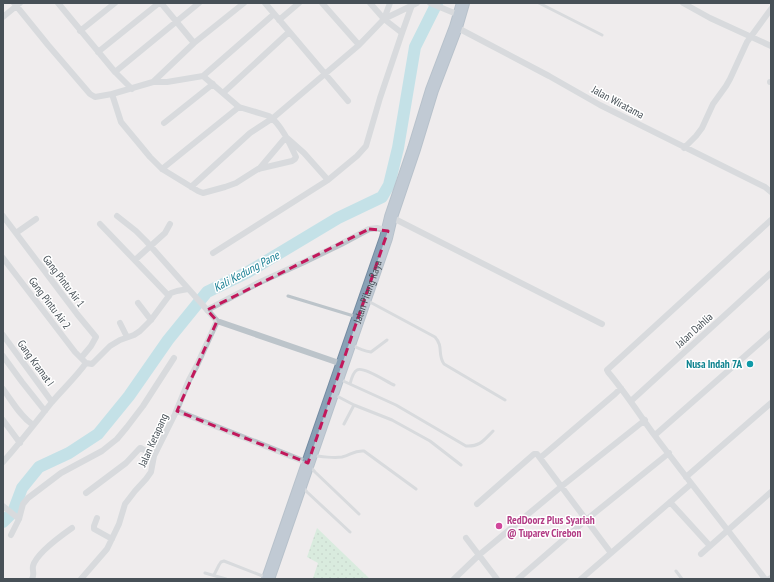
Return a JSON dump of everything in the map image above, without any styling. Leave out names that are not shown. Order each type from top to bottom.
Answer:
[{"type":"highway","name":"Jalan Pilang Raya","points":[[269,579],[300,484],[388,231],[391,217],[432,90],[458,21],[463,3]]},
{"type":"street","points":[[67,3],[60,5],[115,72],[132,89]]},
{"type":"street","points":[[80,31],[115,3]]},
{"type":"street","points":[[98,52],[160,3],[194,43]]},
{"type":"street","points":[[115,72],[199,3]]},
{"type":"street","points":[[154,82],[194,43],[244,3]]},
{"type":"street","points":[[265,3],[348,101]]},
{"type":"street","points":[[279,20],[299,3]]},
{"type":"street","points":[[322,3],[359,45]]},
{"type":"street","points":[[370,3],[384,19],[402,33]]},
{"type":"street","points":[[384,19],[390,3]]},
{"type":"street","name":"Jalan Wiratama","points":[[430,3],[446,10],[458,21],[600,105],[771,191]]},
{"type":"street","points":[[683,3],[710,18],[771,46]]},
{"type":"street","points":[[3,17],[17,4],[48,45],[90,94],[96,97],[132,89],[154,82],[167,82],[203,76],[274,14]]},
{"type":"street","points":[[191,187],[250,133],[273,118],[359,45],[384,19],[415,4]]},
{"type":"street","points":[[213,253],[328,180],[357,156],[366,146],[402,33],[415,4]]},
{"type":"street","points":[[684,148],[702,128],[713,104],[726,86],[751,36],[771,9]]},
{"type":"street","points":[[223,93],[289,32]]},
{"type":"street","points":[[203,76],[239,107],[273,118],[286,137],[296,157],[295,159],[258,169]]},
{"type":"street","points":[[164,123],[212,84]]},
{"type":"street","points":[[112,94],[121,122],[150,157],[162,169],[200,193],[212,192],[236,183],[258,169],[286,137]]},
{"type":"street","points":[[162,169],[239,107]]},
{"type":"street","points":[[286,137],[304,153],[328,180]]},
{"type":"street","name":"Gang Pintu Air 1","points":[[3,216],[96,337],[86,361]]},
{"type":"street","points":[[117,216],[136,231],[151,246],[217,321],[342,364]]},
{"type":"street","points":[[391,217],[602,324]]},
{"type":"street","points":[[16,233],[36,219]]},
{"type":"street","points":[[765,579],[691,484],[631,401],[608,372],[608,369],[771,220]]},
{"type":"street","points":[[100,224],[169,296]]},
{"type":"street","points":[[135,260],[166,233],[170,224]]},
{"type":"street","points":[[206,308],[341,244],[369,228],[378,228],[388,231]]},
{"type":"street","name":"Gang Pintu Air 2","points":[[3,258],[75,352],[86,361]]},
{"type":"street","name":"Jalan Dahlia","points":[[631,401],[771,273]]},
{"type":"street","points":[[4,460],[20,443],[86,361],[94,362],[110,346],[140,331],[151,320],[171,294],[177,290],[190,291]]},
{"type":"street","points":[[138,303],[151,320]]},
{"type":"street","name":"Jalan Ketapang","points":[[82,579],[107,549],[120,524],[125,504],[150,472],[154,456],[168,431],[189,380],[217,321]]},
{"type":"street","points":[[120,323],[127,338]]},
{"type":"street","points":[[655,435],[771,333]]},
{"type":"street","name":"Gang Kramat I","points":[[3,335],[52,402]]},
{"type":"street","points":[[3,356],[45,412]]},
{"type":"street","points":[[11,535],[23,504],[28,498],[61,473],[102,451],[113,443],[127,427],[174,358]]},
{"type":"street","points":[[540,458],[621,388]]},
{"type":"street","points":[[3,389],[28,422],[33,425]]},
{"type":"street","points":[[686,477],[771,403]]},
{"type":"street","points":[[177,411],[309,459]]},
{"type":"street","points":[[3,420],[20,443]]},
{"type":"street","points":[[454,579],[478,555],[645,420]]},
{"type":"street","points":[[86,493],[126,463],[140,448],[154,456]]},
{"type":"street","points":[[518,579],[586,520],[668,453]]},
{"type":"street","points":[[477,504],[534,454],[537,454],[611,553]]},
{"type":"street","points":[[581,579],[691,484]]},
{"type":"street","points":[[701,554],[771,492]]},
{"type":"street","points":[[670,502],[710,546]]},
{"type":"street","points":[[3,506],[18,518]]},
{"type":"street","points":[[97,518],[94,529],[112,539]]},
{"type":"street","points":[[32,579],[34,576],[33,566],[38,558],[49,545],[72,528]]},
{"type":"street","points":[[466,538],[497,579]]},
{"type":"lane","points":[[539,3],[602,35]]},
{"type":"lane","points":[[288,296],[358,317]]},
{"type":"lane","points":[[364,299],[374,306],[435,337],[439,341],[441,357],[444,364],[505,400]]},
{"type":"lane","points":[[349,343],[358,349],[371,352],[387,340]]},
{"type":"lane","points":[[350,384],[354,373],[356,370],[360,369],[370,372],[394,386]]},
{"type":"lane","points":[[337,378],[396,405],[466,446],[474,447],[484,441],[493,431]]},
{"type":"lane","points":[[332,394],[354,405],[392,420],[430,441],[461,465]]},
{"type":"lane","points":[[344,424],[354,405]]},
{"type":"lane","points":[[359,514],[315,472],[309,459],[319,456],[342,457],[357,451],[364,451],[416,489]]},
{"type":"lane","points":[[300,484],[350,532]]},
{"type":"lane","points":[[214,575],[219,564],[224,562],[269,579]]},
{"type":"lane","points":[[676,571],[682,579]]},
{"type":"lane","points":[[205,573],[226,579]]},
{"type":"highlighted area","points":[[369,229],[388,231],[308,463],[177,411],[217,321],[207,310]]},
{"type":"green space","points":[[317,528],[370,579],[313,578],[318,563],[307,557]]},
{"type":"waterway","name":"Kali Kedung Pane","points":[[3,522],[13,512],[22,488],[39,467],[69,453],[98,434],[129,396],[168,340],[207,292],[248,272],[338,218],[382,197],[389,185],[398,148],[415,47],[437,3]]},
{"type":"place","name":"Nusa Indah 7A","points":[[750,364]]},
{"type":"place","name":"RedDoorz Plus Syariah @ Tuparev Cirebon","points":[[499,526]]}]
